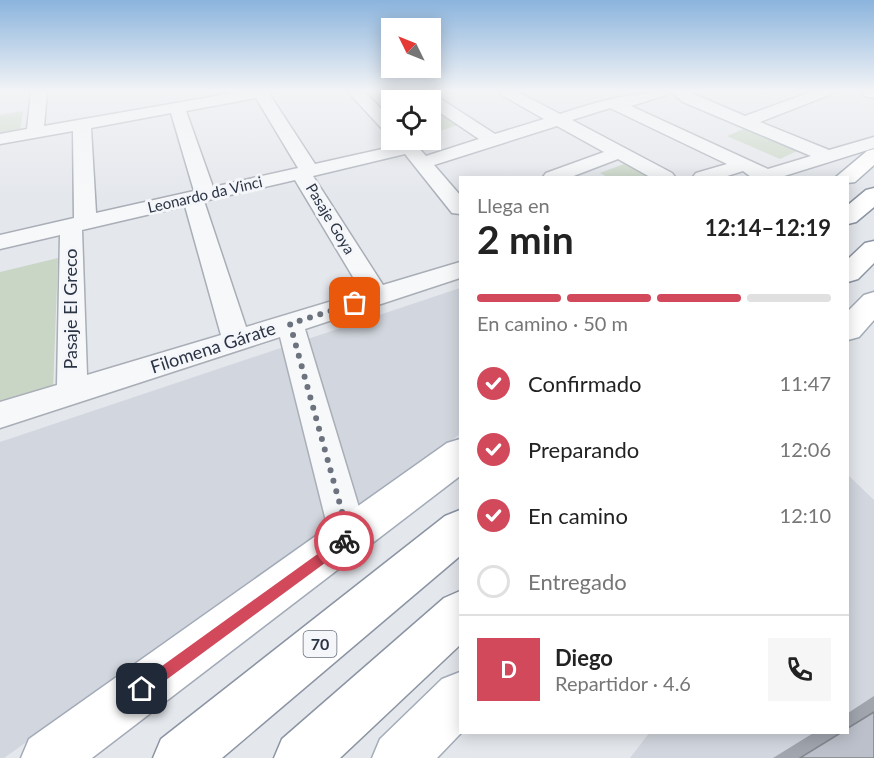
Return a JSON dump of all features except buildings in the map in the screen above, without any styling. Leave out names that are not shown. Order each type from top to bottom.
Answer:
[{"type":"main road","points":[[848,176],[874,155]]},
{"type":"main road","points":[[849,216],[874,195]]},
{"type":"main road","points":[[849,272],[874,249]]},
{"type":"main road","points":[[849,328],[874,302]]},
{"type":"main road","points":[[48,758],[459,456]]},
{"type":"main road","name":"70","points":[[180,758],[459,531]]},
{"type":"main road","points":[[301,758],[459,615]]},
{"type":"main road","points":[[399,758],[459,698]]},
{"type":"street","points":[[35,127],[35,132]]},
{"type":"street","points":[[0,139],[62,127]]},
{"type":"street","name":"Pasaje El Greco","points":[[72,392],[82,127]]},
{"type":"street","points":[[182,127],[236,340]]},
{"type":"street","name":"Pasaje Goya","points":[[281,127],[377,296]]},
{"type":"street","points":[[474,127],[495,141]]},
{"type":"street","name":"Leonardo da Vinci","points":[[441,147],[495,141],[537,127]]},
{"type":"street","points":[[573,127],[663,176]]},
{"type":"street","points":[[667,127],[763,176],[874,142]]},
{"type":"street","points":[[758,127],[828,156]]},
{"type":"street","points":[[411,150],[459,207]]},
{"type":"street","name":"Leonardo da Vinci","points":[[0,242],[411,150]]},
{"type":"street","points":[[562,176],[620,153]]},
{"type":"street","points":[[706,176],[744,165]]},
{"type":"street","name":"Filomena Gárate","points":[[0,415],[459,270]]},
{"type":"street","points":[[290,324],[349,537]]},
{"type":"shaded area","points":[[459,288],[459,435],[4,758],[0,758],[0,442]]},
{"type":"shaded area","points":[[849,476],[874,500],[874,758],[630,758],[648,734],[849,734]]},
{"type":"green space","points":[[0,127],[20,127],[20,129],[0,133]]},
{"type":"green space","points":[[746,128],[799,150],[780,159],[727,136]]},
{"type":"green space","points":[[624,164],[647,176],[605,176],[600,173]]},
{"type":"green space","points":[[58,258],[53,390],[0,407],[0,272]]},
{"type":"way so far","points":[[344,541],[349,537],[290,324],[355,303]]},
{"type":"route","points":[[142,689],[344,541]]}]
